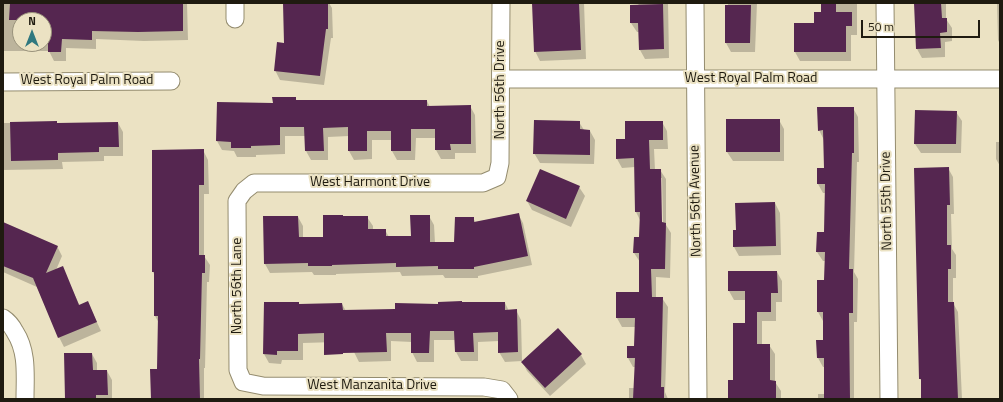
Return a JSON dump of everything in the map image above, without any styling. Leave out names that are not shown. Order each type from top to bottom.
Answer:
[{"type":"street","name":"North 56th Drive","points":[[497,177],[500,163],[501,3]]},
{"type":"street","name":"North 56th Avenue","points":[[694,3],[698,399]]},
{"type":"street","name":"North 55th Drive","points":[[885,3],[889,399]]},
{"type":"street","name":"West Royal Palm Road","points":[[501,79],[1000,79]]},
{"type":"street","name":"West Royal Palm Road","points":[[3,82],[171,81]]},
{"type":"street","name":"West Harmont Drive","points":[[244,191],[254,183],[483,183],[497,177]]},
{"type":"street","name":"North 56th Lane","points":[[243,382],[238,370],[237,201],[244,191]]},
{"type":"street","points":[[3,318],[9,321],[21,341],[25,359],[25,399]]},
{"type":"street","name":"West Manzanita Drive","points":[[243,382],[263,386],[484,387],[506,394]]},
{"type":"building","points":[[10,3],[183,3],[183,31],[92,31],[92,40],[62,39],[61,52],[52,52],[52,12],[12,12],[12,20],[9,20]]},
{"type":"building","points":[[283,3],[328,3],[328,29],[326,29],[320,76],[274,71],[277,42],[284,43]]},
{"type":"building","points":[[532,3],[579,3],[581,50],[534,52]]},
{"type":"building","points":[[821,3],[836,3],[836,12],[852,12],[852,26],[846,26],[846,52],[794,52],[794,23],[814,23],[814,12],[821,12]]},
{"type":"building","points":[[914,3],[941,3],[942,18],[947,18],[947,32],[940,33],[941,48],[916,49]]},
{"type":"building","points":[[663,4],[664,49],[639,50],[638,23],[630,23],[630,5]]},
{"type":"building","points":[[725,5],[751,5],[750,43],[725,43]]},
{"type":"building","points":[[272,97],[296,97],[296,100],[427,100],[427,106],[471,105],[471,144],[450,144],[451,150],[435,150],[435,129],[411,129],[411,151],[391,151],[391,131],[367,131],[367,151],[348,151],[348,127],[323,128],[324,151],[305,151],[304,127],[280,127],[280,145],[251,146],[251,148],[231,148],[231,142],[216,141],[217,102],[273,103]]},
{"type":"building","points":[[817,107],[854,107],[854,153],[852,153],[849,269],[853,269],[853,313],[849,313],[850,399],[824,399],[824,358],[817,358],[816,340],[823,340],[823,312],[817,312],[817,280],[824,280],[825,252],[816,252],[817,232],[824,232],[825,184],[817,184],[817,168],[824,168],[823,130],[818,131]]},
{"type":"building","points":[[915,110],[957,111],[956,144],[914,144]]},
{"type":"building","points":[[726,119],[780,119],[780,152],[726,152]]},
{"type":"building","points":[[534,120],[580,121],[580,129],[590,130],[590,155],[533,154]]},
{"type":"building","points":[[57,121],[57,123],[118,122],[119,147],[99,147],[99,152],[58,153],[58,160],[11,161],[10,122]]},
{"type":"building","points":[[625,121],[663,121],[663,140],[649,140],[650,169],[661,169],[662,222],[666,223],[665,269],[651,269],[652,297],[663,297],[661,387],[664,387],[664,399],[633,399],[635,358],[627,358],[627,346],[634,346],[635,318],[616,318],[616,292],[639,292],[639,253],[633,253],[634,237],[639,237],[640,212],[635,212],[634,158],[616,159],[616,139],[625,139]]},
{"type":"building","points":[[204,149],[204,185],[199,185],[199,255],[205,255],[205,273],[202,273],[199,359],[200,399],[151,399],[150,369],[157,369],[158,316],[154,316],[154,272],[152,272],[152,150]]},
{"type":"building","points":[[949,167],[950,205],[947,205],[947,245],[951,245],[951,269],[948,269],[948,302],[954,302],[958,399],[921,399],[921,379],[919,379],[914,168]]},
{"type":"building","points":[[540,169],[580,186],[566,219],[526,201]]},
{"type":"building","points":[[775,202],[776,246],[733,247],[733,230],[736,230],[735,203]]},
{"type":"building","points":[[519,213],[528,256],[474,267],[474,269],[438,269],[438,266],[396,267],[396,263],[332,266],[308,266],[308,263],[264,264],[263,216],[298,216],[299,237],[323,237],[323,215],[368,216],[368,229],[386,229],[386,236],[411,236],[410,215],[430,215],[430,242],[454,242],[455,217],[474,217],[474,222]]},
{"type":"building","points":[[3,222],[58,246],[46,273],[63,266],[79,305],[88,301],[97,322],[58,338],[33,278],[3,266]]},
{"type":"building","points":[[728,271],[777,271],[778,293],[771,293],[771,312],[757,312],[757,344],[770,344],[770,380],[776,381],[776,399],[728,399],[728,380],[733,380],[733,323],[745,323],[745,291],[728,291]]},
{"type":"building","points":[[264,302],[299,302],[299,304],[342,303],[343,310],[395,309],[395,303],[438,304],[438,302],[505,302],[505,310],[517,309],[518,352],[498,353],[498,332],[473,333],[474,352],[455,352],[454,331],[430,331],[429,353],[411,353],[411,333],[386,333],[387,352],[324,355],[324,333],[298,334],[298,351],[277,351],[277,355],[263,354]]},
{"type":"building","points":[[558,328],[582,354],[545,388],[521,362]]},
{"type":"building","points":[[64,353],[92,353],[93,370],[107,370],[108,395],[96,395],[96,399],[65,399]]}]
